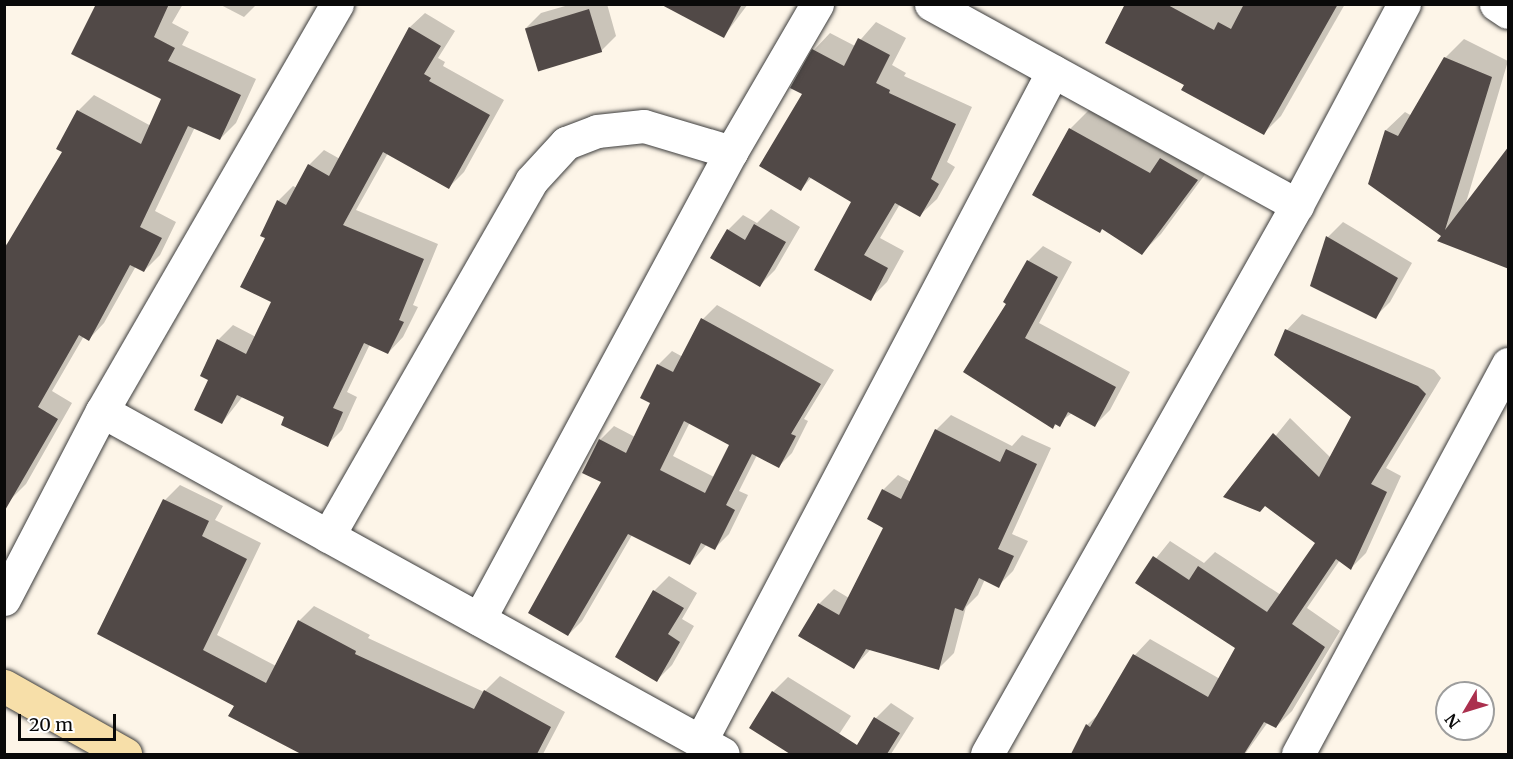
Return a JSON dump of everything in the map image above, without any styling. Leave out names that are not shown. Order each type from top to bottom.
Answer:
[{"type":"street","points":[[4,599],[102,411],[337,4]]},
{"type":"street","points":[[479,619],[731,152],[817,4]]},
{"type":"street","points":[[931,4],[1297,205]]},
{"type":"street","points":[[987,754],[1297,205],[1404,4]]},
{"type":"street","points":[[1496,4],[1509,12]]},
{"type":"street","points":[[102,411],[711,748],[1053,71]]},
{"type":"street","points":[[328,536],[531,182],[566,143],[597,131],[644,126],[731,152]]},
{"type":"street","points":[[1298,754],[1509,364]]},
{"type":"street","points":[[4,686],[125,754]]},
{"type":"building","points":[[96,4],[169,4],[154,37],[175,48],[168,61],[241,95],[220,140],[188,126],[140,227],[162,238],[144,272],[130,265],[89,341],[79,335],[38,407],[58,419],[4,512],[4,249],[62,152],[56,149],[77,110],[141,144],[161,99],[71,54]]},
{"type":"building","points":[[660,4],[742,4],[724,38]]},
{"type":"building","points":[[1125,4],[1166,4],[1214,30],[1218,22],[1231,29],[1244,4],[1338,4],[1264,135],[1181,90],[1184,85],[1105,43]]},
{"type":"building","points":[[589,9],[602,52],[538,72],[525,29]]},
{"type":"building","points":[[409,27],[441,46],[424,74],[431,78],[429,81],[490,115],[449,189],[383,152],[343,225],[424,259],[399,320],[404,322],[388,354],[364,343],[333,408],[343,412],[328,447],[281,425],[284,417],[237,395],[222,424],[194,410],[208,380],[200,376],[217,339],[246,354],[271,302],[240,287],[265,238],[260,236],[277,200],[286,205],[308,164],[329,176]]},
{"type":"building","points":[[858,38],[890,55],[876,83],[890,90],[889,93],[956,124],[931,179],[939,184],[920,217],[895,203],[864,255],[888,268],[871,301],[814,270],[851,202],[809,177],[801,191],[759,166],[802,94],[790,88],[812,49],[844,66]]},
{"type":"building","points":[[1444,57],[1492,77],[1445,230],[1509,146],[1509,269],[1437,241],[1441,236],[1368,184],[1385,130],[1398,136]]},
{"type":"building","points":[[1069,128],[1150,173],[1160,158],[1198,180],[1142,255],[1102,229],[1100,233],[1032,195]]},
{"type":"building","points":[[754,224],[786,242],[760,287],[710,258],[727,229],[745,240]]},
{"type":"building","points":[[1326,236],[1398,278],[1376,319],[1310,286]]},
{"type":"building","points":[[1027,260],[1058,277],[1025,338],[1116,387],[1095,427],[1068,412],[1060,427],[1055,424],[1053,429],[963,372],[1006,304],[1003,302]]},
{"type":"building","points":[[701,318],[821,384],[791,434],[796,436],[779,468],[752,454],[726,505],[735,510],[715,550],[701,543],[690,565],[628,534],[568,636],[528,613],[601,482],[582,473],[599,439],[626,453],[650,403],[640,398],[657,364],[673,372]],"holes":[[[684,421],[729,445],[705,493],[660,470]]]},
{"type":"building","points":[[1285,329],[1418,386],[1426,394],[1371,484],[1387,492],[1351,570],[1336,559],[1292,624],[1325,647],[1276,728],[1264,722],[1244,754],[1071,754],[1086,724],[1090,727],[1133,654],[1208,697],[1235,648],[1135,583],[1153,556],[1189,580],[1198,566],[1267,612],[1315,543],[1265,506],[1260,512],[1223,497],[1273,433],[1319,477],[1351,417],[1274,355]]},
{"type":"building","points":[[935,429],[1000,462],[1006,449],[1037,464],[998,549],[1014,556],[999,588],[979,578],[963,611],[955,608],[939,670],[866,649],[854,669],[798,636],[818,603],[839,615],[883,528],[867,519],[882,489],[901,499]]},
{"type":"building","points":[[163,499],[209,521],[202,536],[247,559],[203,650],[266,683],[298,620],[356,651],[355,654],[474,709],[484,690],[551,727],[537,754],[301,754],[228,716],[234,706],[97,634]]},
{"type":"building","points":[[653,590],[684,608],[668,634],[680,642],[657,682],[615,657]]},
{"type":"building","points":[[772,691],[857,745],[874,717],[900,733],[887,754],[790,754],[749,728]]}]
